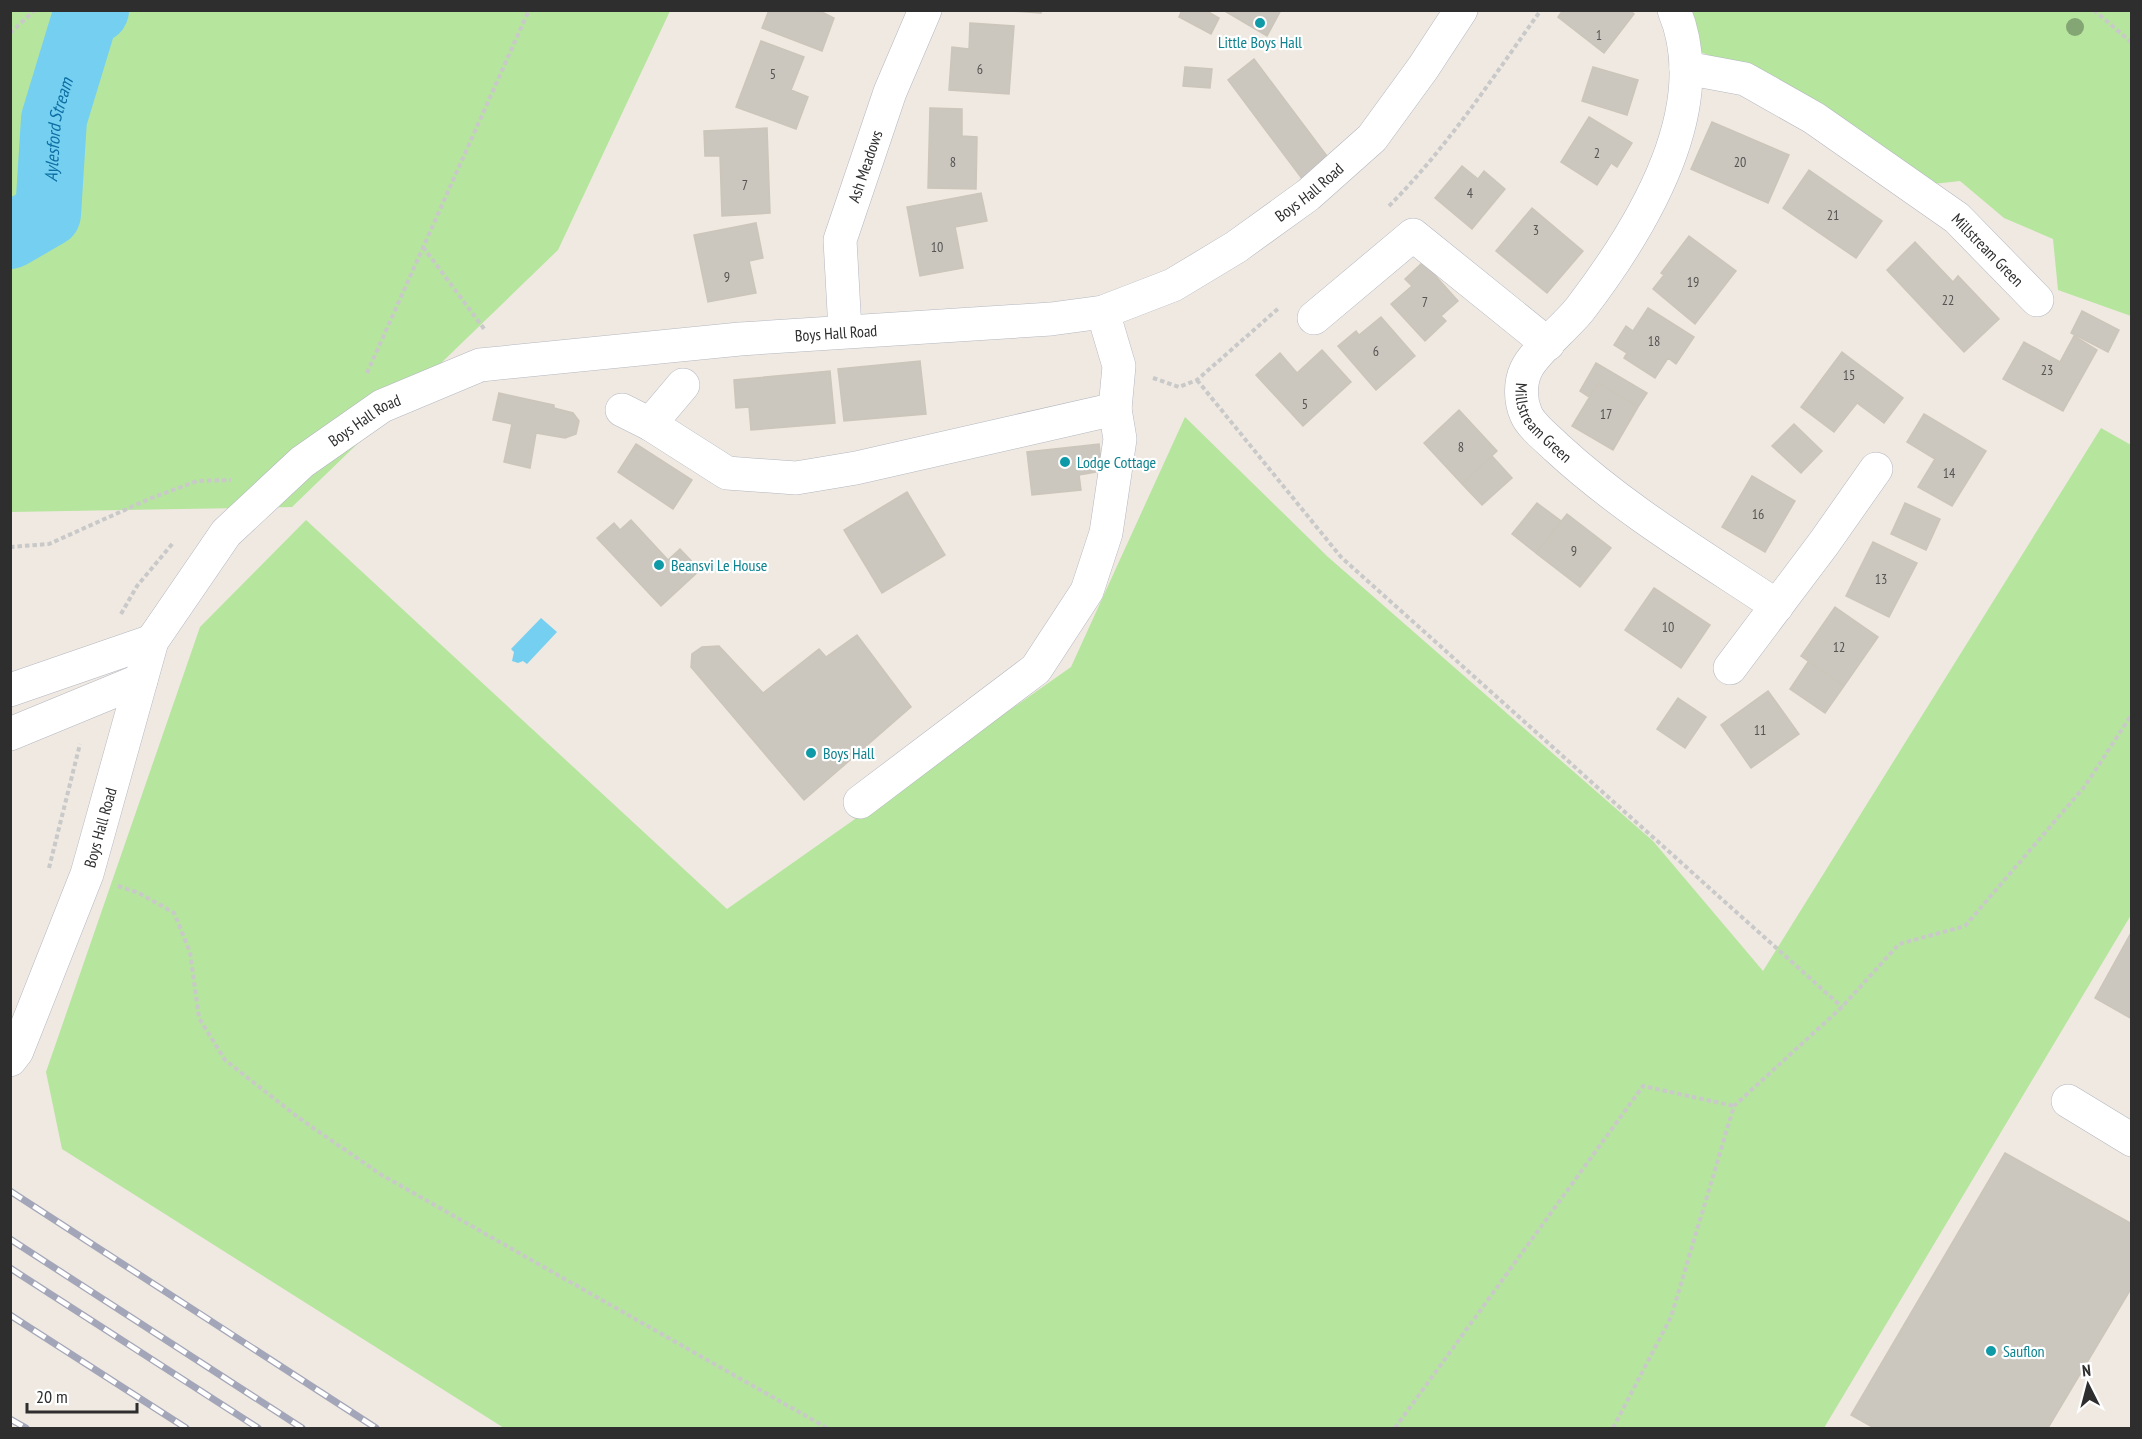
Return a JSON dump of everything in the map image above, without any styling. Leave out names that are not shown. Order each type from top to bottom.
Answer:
[{"type":"street","name":"Ash Meadows","points":[[845,330],[840,240],[890,92],[925,10]]},
{"type":"street","name":"Boys Hall Road","points":[[14,1056],[87,874],[152,641],[226,533],[302,462],[382,406],[480,365],[845,330],[1051,319],[1103,312],[1173,285],[1236,247],[1308,195],[1372,138],[1461,10]]},
{"type":"street","name":"Millstream Green","points":[[1674,10],[1685,51],[1686,68],[1682,118],[1666,165],[1636,225],[1580,309],[1526,368],[1521,391],[1526,415],[1594,481],[1777,606]]},
{"type":"street","name":"Millstream Green","points":[[1686,68],[1745,79],[1814,118],[1957,218],[2037,300]]},
{"type":"street","points":[[1300,309],[1413,235],[1548,344]]},
{"type":"street","points":[[860,802],[1036,669],[1087,591],[1106,532],[1120,439],[1115,409],[1119,366],[1103,312]]},
{"type":"street","points":[[683,385],[636,417],[727,472],[796,478],[856,468],[1115,409]]},
{"type":"street","points":[[1730,668],[1824,543],[1876,469]]},
{"type":"street","points":[[10,690],[152,641]]},
{"type":"street","points":[[10,734],[141,680]]},
{"type":"street","points":[[2067,1101],[2132,1140]]},
{"type":"path","points":[[10,33],[35,10]]},
{"type":"path","points":[[366,376],[529,10]]},
{"type":"path","points":[[1388,207],[1410,185],[1462,119],[1541,10]]},
{"type":"path","points":[[2094,10],[2132,43]]},
{"type":"path","points":[[423,246],[490,337]]},
{"type":"path","points":[[1119,366],[1179,387],[1197,380],[1300,309]]},
{"type":"path","points":[[1197,380],[1341,557],[1842,1007]]},
{"type":"path","points":[[10,547],[49,544],[149,499],[197,481],[238,480]]},
{"type":"path","points":[[1613,1428],[1671,1317],[1734,1106],[1842,1007],[1899,944],[1965,926],[2085,786],[2132,714]]},
{"type":"path","points":[[87,874],[139,893],[174,913],[189,952],[200,1018],[225,1060],[298,1118],[380,1174],[827,1428]]},
{"type":"path","points":[[1395,1428],[1643,1086],[1734,1106]]},
{"type":"green space","points":[[10,11],[670,11],[558,250],[292,507],[11,512]]},
{"type":"green space","points":[[1690,11],[2131,11],[2131,316],[2058,290],[2053,239],[2004,218],[1960,181],[1933,184],[1753,71],[1700,52]]},
{"type":"green space","points":[[1185,417],[1328,557],[1653,841],[1763,971],[2101,428],[2131,445],[2131,915],[1824,1428],[504,1428],[62,1149],[46,1072],[200,627],[306,520],[727,909],[1071,667]]},
{"type":"water","points":[[541,618],[557,632],[527,664],[523,661],[518,663],[512,661],[514,652],[511,649]]},
{"type":"building","points":[[769,10],[818,10],[834,18],[822,51],[762,28]]},
{"type":"building","points":[[998,10],[1041,10],[1041,13]]},
{"type":"building","points":[[1182,10],[1205,10],[1219,18],[1211,34],[1179,17]]},
{"type":"building","name":"Little Boys Hall","points":[[1223,10],[1281,10],[1267,36]]},
{"type":"building","points":[[1563,10],[1629,10],[1634,14],[1604,53],[1558,17]]},
{"type":"building","points":[[970,23],[1014,26],[1009,94],[949,90],[952,47],[969,49]]},
{"type":"building","points":[[761,41],[804,57],[791,90],[808,97],[796,129],[736,107]]},
{"type":"building","points":[[1254,59],[1330,160],[1303,180],[1228,80]]},
{"type":"building","points":[[1185,67],[1212,69],[1210,88],[1183,86]]},
{"type":"building","points":[[1593,67],[1638,80],[1627,115],[1582,101]]},
{"type":"building","points":[[930,108],[962,109],[962,136],[977,137],[976,189],[928,188]]},
{"type":"building","points":[[1589,117],[1632,143],[1617,167],[1611,163],[1597,185],[1561,162]]},
{"type":"building","points":[[1712,122],[1789,155],[1768,203],[1691,169]]},
{"type":"building","points":[[767,128],[770,213],[722,216],[720,156],[705,156],[704,131]]},
{"type":"building","points":[[1462,166],[1478,179],[1484,171],[1505,189],[1472,229],[1435,198]]},
{"type":"building","points":[[1809,170],[1882,221],[1856,258],[1783,208]]},
{"type":"building","points":[[981,193],[987,221],[955,227],[963,268],[920,276],[907,207]]},
{"type":"building","points":[[1532,208],[1583,251],[1547,293],[1496,251]]},
{"type":"building","points":[[756,223],[763,258],[749,261],[756,293],[708,302],[694,235]]},
{"type":"building","points":[[1689,236],[1736,271],[1695,324],[1653,289],[1664,275],[1661,273]]},
{"type":"building","points":[[1915,242],[1953,282],[1958,276],[1999,319],[1964,352],[1887,270]]},
{"type":"building","points":[[1423,262],[1458,301],[1441,316],[1446,321],[1425,341],[1391,304],[1412,286],[1405,279]]},
{"type":"building","points":[[1648,308],[1694,337],[1676,364],[1668,358],[1655,378],[1624,358],[1627,353],[1614,345],[1626,326],[1633,331]]},
{"type":"building","points":[[2082,311],[2119,330],[2108,352],[2071,333]]},
{"type":"building","points":[[1381,317],[1415,356],[1376,390],[1338,346],[1356,331],[1359,335]]},
{"type":"building","points":[[2074,336],[2097,350],[2063,411],[2003,379],[2024,342],[2060,362]]},
{"type":"building","points":[[1322,350],[1351,382],[1303,426],[1256,375],[1280,353],[1297,373]]},
{"type":"building","points":[[1842,352],[1903,398],[1884,423],[1857,403],[1834,432],[1801,407]]},
{"type":"building","points":[[920,361],[926,414],[844,421],[838,369]]},
{"type":"building","points":[[1596,363],[1647,393],[1638,407],[1598,383],[1589,397],[1580,391]]},
{"type":"building","points":[[830,371],[835,423],[751,430],[749,407],[736,408],[734,380]]},
{"type":"building","points":[[1598,383],[1638,407],[1613,450],[1572,426]]},
{"type":"building","points":[[499,393],[554,405],[554,408],[573,413],[579,421],[576,434],[565,438],[536,433],[530,468],[504,462],[512,424],[493,420]]},
{"type":"building","points":[[1459,410],[1497,451],[1462,484],[1424,443]]},
{"type":"building","points":[[1924,414],[1986,451],[1952,506],[1918,487],[1935,459],[1907,442]]},
{"type":"building","points":[[1794,424],[1822,451],[1801,473],[1772,446]]},
{"type":"building","points":[[636,444],[692,480],[673,509],[618,472]]},
{"type":"building","name":"Lodge Cottage","points":[[1099,444],[1102,471],[1079,475],[1081,490],[1032,495],[1027,452]]},
{"type":"building","points":[[1492,456],[1512,478],[1482,505],[1462,484]]},
{"type":"building","points":[[1752,476],[1795,501],[1765,552],[1722,527]]},
{"type":"building","points":[[907,492],[945,555],[882,593],[844,530]]},
{"type":"building","points":[[1537,503],[1561,521],[1536,553],[1512,534]]},
{"type":"building","points":[[1905,503],[1940,519],[1926,550],[1891,534]]},
{"type":"building","points":[[1567,514],[1611,548],[1580,587],[1536,553]]},
{"type":"building","name":"Beansvi Le House","points":[[631,520],[668,560],[680,549],[700,570],[661,606],[597,538],[614,523],[620,530]]},
{"type":"building","points":[[1873,542],[1917,563],[1889,617],[1846,596]]},
{"type":"building","points":[[1654,588],[1710,625],[1681,668],[1625,630]]},
{"type":"building","points":[[1835,607],[1878,637],[1844,686],[1801,656]]},
{"type":"building","name":"Boys Hall","points":[[857,635],[911,707],[804,800],[691,667],[692,654],[702,647],[719,646],[763,693],[819,649],[826,657]]},
{"type":"building","points":[[1808,662],[1844,686],[1825,713],[1790,689]]},
{"type":"building","points":[[1768,691],[1799,734],[1751,768],[1721,725]]},
{"type":"building","points":[[1678,698],[1706,717],[1685,748],[1657,729]]},
{"type":"building","points":[[2132,931],[2132,1019],[2095,998]]},
{"type":"building","name":"Sauflon","points":[[2005,1153],[2132,1224],[2132,1287],[2048,1428],[1874,1428],[1851,1415]]},
{"type":"waterway","name":"Aylesford Stream","points":[[10,236],[48,214],[54,119],[85,17],[96,10]]},
{"type":"railway","points":[[10,1191],[376,1428]]},
{"type":"railway","points":[[10,1239],[302,1428]]},
{"type":"railway","points":[[10,1268],[258,1428]]},
{"type":"railway","points":[[10,1315],[186,1428]]},
{"type":"railway","points":[[10,1419],[26,1428]]},
{"type":"place","name":"Little Boys Hall","points":[[1260,23]]},
{"type":"place","name":"Lodge Cottage","points":[[1065,462]]},
{"type":"place","name":"Beansvi Le House","points":[[659,565]]},
{"type":"place","name":"Boys Hall","points":[[811,753]]},
{"type":"place","name":"Sauflon","points":[[1991,1351]]}]
